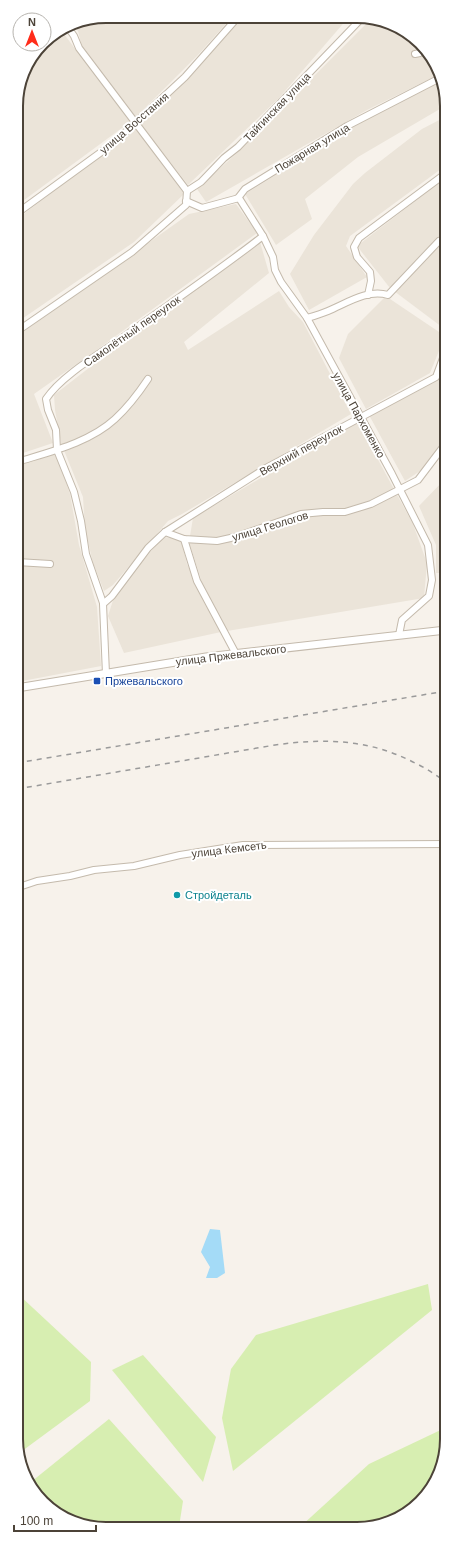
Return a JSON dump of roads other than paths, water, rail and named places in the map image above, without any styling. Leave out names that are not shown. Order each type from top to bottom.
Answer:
[{"type":"street","name":"улица Восстания","points":[[23,209],[115,142],[185,77],[233,23]]},
{"type":"street","name":"Тайгинская улица","points":[[187,191],[201,182],[224,158],[238,147],[357,23]]},
{"type":"street","points":[[23,327],[132,252],[186,203],[187,191],[79,48],[70,31]]},
{"type":"street","points":[[415,54],[420,53]]},
{"type":"street","name":"Пожарная улица","points":[[186,203],[202,208],[238,198],[245,189],[347,126],[436,80]]},
{"type":"street","points":[[368,295],[371,281],[370,272],[357,256],[354,247],[359,238],[440,178]]},
{"type":"street","name":"улица Пархоменко","points":[[238,198],[263,236],[273,257],[275,270],[281,282],[307,318],[399,488],[428,545],[432,580],[429,596],[411,610],[402,620],[399,635]]},
{"type":"street","name":"Самолётный переулок","points":[[106,674],[103,604],[86,554],[81,521],[74,492],[57,450],[56,430],[48,410],[46,399],[51,391],[75,371],[222,268],[263,236]]},
{"type":"street","points":[[307,318],[328,311],[354,298],[368,295],[388,295],[439,241]]},
{"type":"street","name":"Верхний переулок","points":[[165,532],[266,468],[436,377],[440,366]]},
{"type":"street","points":[[23,460],[57,450],[87,438],[114,420],[137,395],[148,379]]},
{"type":"street","name":"улица Геологов","points":[[165,532],[184,539],[216,542],[301,514],[345,512],[371,504],[399,488],[418,480],[440,451]]},
{"type":"street","points":[[103,604],[112,596],[148,548],[165,532]]},
{"type":"street","points":[[184,539],[197,581],[236,654]]},
{"type":"street","points":[[23,562],[50,564]]},
{"type":"street","name":"улица Пржевальского","points":[[23,687],[206,657],[440,631]]},
{"type":"street","name":"улица Кемсеть","points":[[23,886],[37,881],[70,876],[94,870],[134,866],[180,855],[243,845],[440,844]]},
{"type":"water","points":[[210,1229],[220,1230],[225,1273],[217,1278],[206,1278],[210,1267],[201,1252]]},
{"type":"railway","points":[[23,762],[440,692]]},
{"type":"railway","points":[[23,788],[275,745],[312,741],[346,742],[381,749],[419,765],[440,778]]},
{"type":"place","name":"Пржевальского","points":[[97,681]]},
{"type":"place","name":"Стройдеталь","points":[[177,895]]}]
